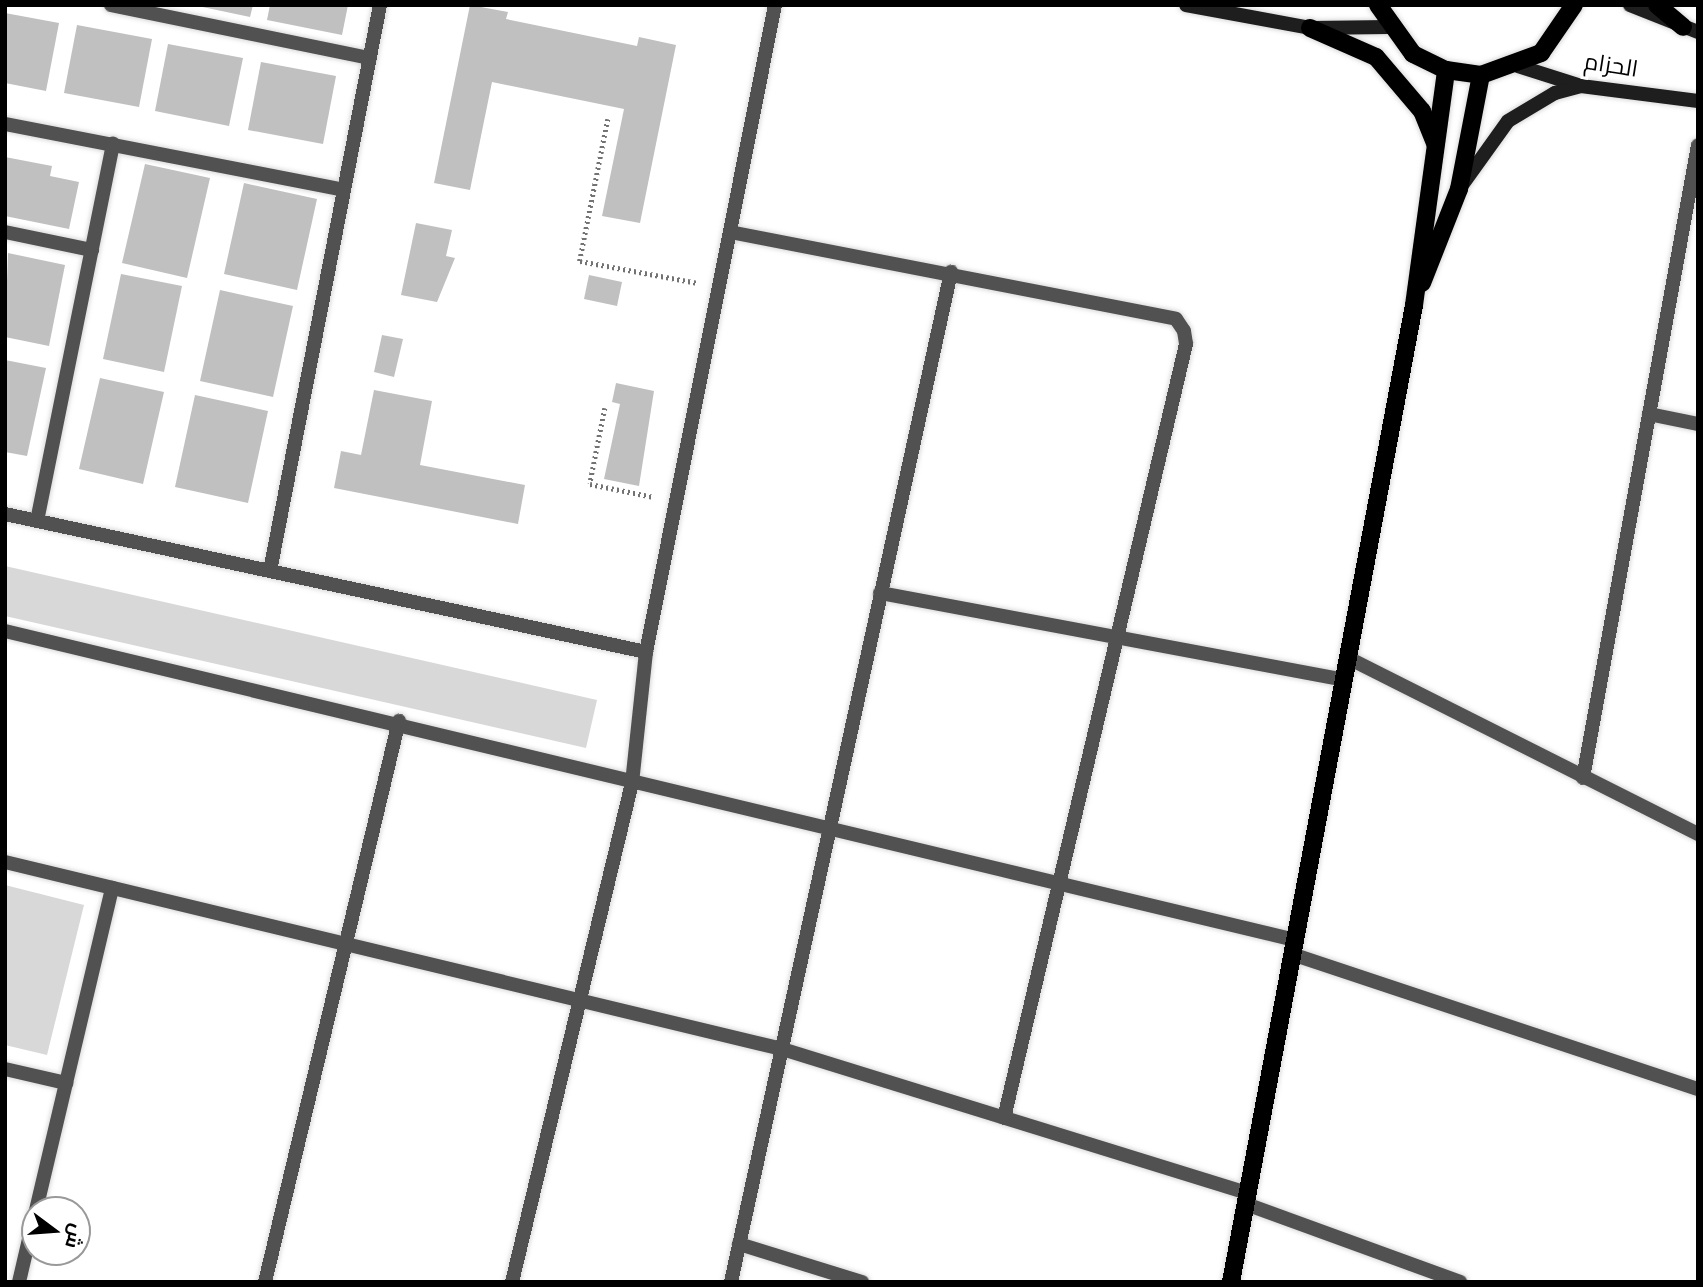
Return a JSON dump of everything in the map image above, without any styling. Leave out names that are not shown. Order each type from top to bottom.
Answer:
[{"type":"main road","points":[[1186,5],[1310,28],[1389,27]]},
{"type":"main road","points":[[1378,5],[1389,27],[1413,54],[1446,70],[1481,75],[1518,66],[1559,35],[1574,5]]},
{"type":"main road","points":[[1630,5],[1690,29]]},
{"type":"main road","points":[[1657,5],[1690,29]]},
{"type":"main road","points":[[1310,28],[1376,57],[1422,111],[1435,145]]},
{"type":"main road","name":"الحزام","points":[[1518,66],[1581,86],[1698,101]]},
{"type":"main road","points":[[1231,1282],[1413,305],[1446,70]]},
{"type":"main road","points":[[1413,305],[1459,189],[1481,75]]},
{"type":"main road","points":[[1459,189],[1508,121],[1555,93],[1581,86]]},
{"type":"street","points":[[111,5],[370,58]]},
{"type":"street","points":[[270,571],[380,5]]},
{"type":"street","points":[[512,1282],[632,783],[646,652],[775,5]]},
{"type":"street","points":[[5,124],[344,190]]},
{"type":"street","points":[[37,520],[113,145]]},
{"type":"street","points":[[1583,778],[1698,145]]},
{"type":"street","points":[[5,232],[92,250]]},
{"type":"street","points":[[730,232],[951,272],[1176,319],[1184,331],[1004,1118]]},
{"type":"street","points":[[731,1282],[951,272]]},
{"type":"street","points":[[1649,415],[1698,424]]},
{"type":"street","points":[[5,514],[646,652]]},
{"type":"street","points":[[880,593],[1343,680]]},
{"type":"street","points":[[5,631],[399,722],[632,783],[829,828],[1294,947],[1698,1089]]},
{"type":"street","points":[[1348,658],[1698,834]]},
{"type":"street","points":[[265,1282],[399,722]]},
{"type":"street","points":[[5,862],[581,996],[782,1049],[1247,1198],[1460,1282]]},
{"type":"street","points":[[39,1196],[112,888]]},
{"type":"street","points":[[5,1069],[66,1083]]},
{"type":"street","points":[[739,1244],[862,1282]]},
{"type":"path","points":[[608,119],[580,261],[719,287]]},
{"type":"path","points":[[605,408],[590,484],[676,501]]},
{"type":"shaded area","points":[[5,566],[597,700],[586,748],[5,616]]},
{"type":"shaded area","points":[[5,885],[84,905],[47,1055],[5,1045]]},
{"type":"building","points":[[193,5],[253,5],[250,17]]},
{"type":"building","points":[[270,5],[348,5],[342,35],[267,20]]},
{"type":"building","points":[[470,5],[508,12],[506,19],[637,46],[639,37],[676,45],[640,223],[602,216],[624,109],[492,82],[470,190],[434,183]]},
{"type":"building","points":[[5,13],[59,23],[46,91],[5,83]]},
{"type":"building","points":[[77,25],[152,39],[139,107],[64,93]]},
{"type":"building","points":[[168,44],[243,58],[229,126],[155,111]]},
{"type":"building","points":[[261,62],[336,76],[323,144],[248,130]]},
{"type":"building","points":[[5,157],[52,166],[50,176],[79,182],[69,229],[5,216]]},
{"type":"building","points":[[145,164],[210,178],[187,278],[122,263]]},
{"type":"building","points":[[244,183],[317,199],[297,290],[224,274]]},
{"type":"building","points":[[416,223],[452,230],[446,256],[455,258],[437,302],[401,295]]},
{"type":"building","points":[[8,253],[65,265],[49,346],[5,337]]},
{"type":"building","points":[[121,274],[182,286],[164,372],[103,359]]},
{"type":"building","points":[[589,275],[622,282],[617,306],[584,299]]},
{"type":"building","points":[[220,290],[293,306],[273,397],[200,381]]},
{"type":"building","points":[[382,335],[403,339],[394,377],[374,372]]},
{"type":"building","points":[[5,360],[46,368],[27,456],[5,452]]},
{"type":"building","points":[[100,378],[164,392],[143,484],[79,469]]},
{"type":"building","points":[[616,383],[654,391],[639,486],[604,479],[620,404],[612,402]]},
{"type":"building","points":[[374,390],[432,401],[420,465],[525,485],[518,524],[334,488],[341,451],[361,455]]},
{"type":"building","points":[[195,395],[268,411],[248,503],[175,487]]}]
